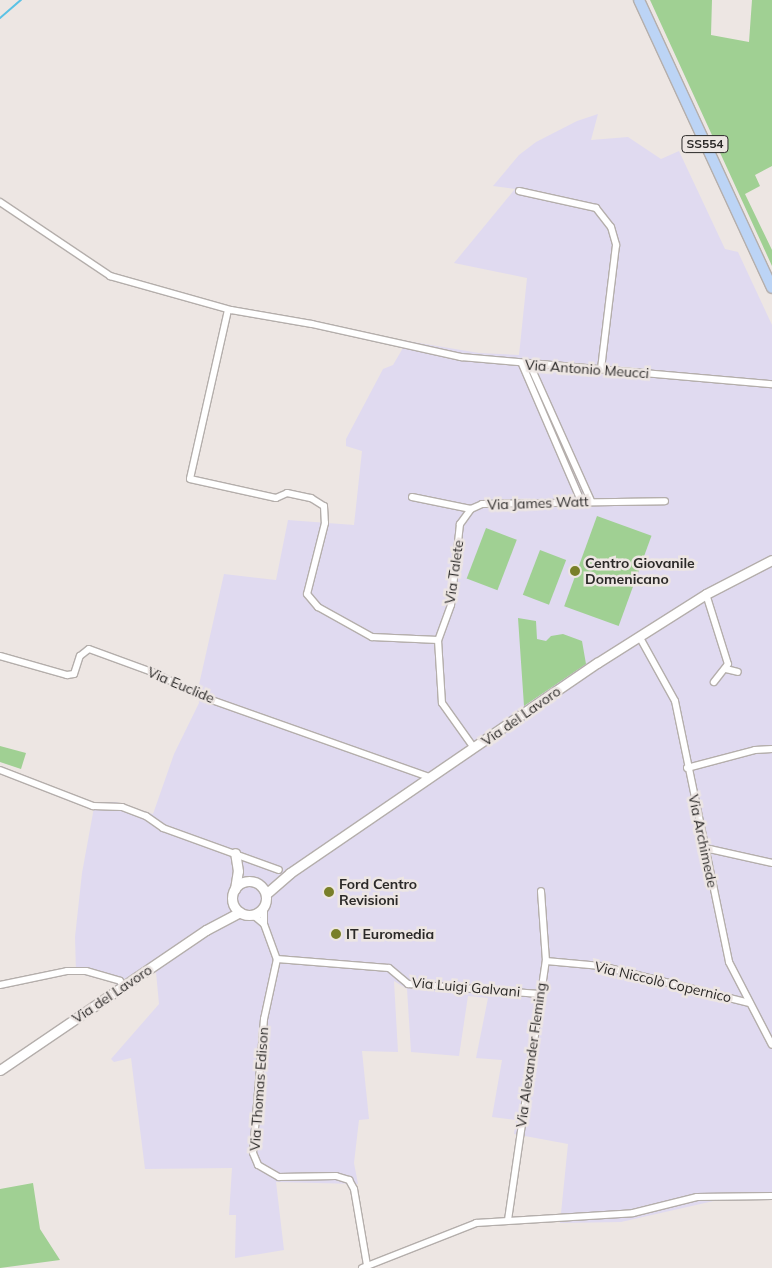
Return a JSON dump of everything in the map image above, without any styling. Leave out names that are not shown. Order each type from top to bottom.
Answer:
[{"type":"main road","name":"SS554","points":[[639,0],[772,288]]},
{"type":"main road","name":"Via del Lavoro","points":[[276,882],[639,636],[706,594],[772,560]]},
{"type":"main road","points":[[235,853],[245,876],[252,881],[261,885],[276,882]]},
{"type":"main road","points":[[224,919],[233,902],[238,871],[235,853]]},
{"type":"main road","points":[[235,889],[239,884],[252,881]]},
{"type":"main road","points":[[233,902],[240,912],[253,915],[264,907],[266,894],[276,882]]},
{"type":"main road","points":[[261,885],[266,894]]},
{"type":"main road","name":"Via del Lavoro","points":[[0,1070],[224,919],[240,912]]},
{"type":"street","points":[[519,191],[596,208],[611,227],[616,244],[601,369]]},
{"type":"street","name":"Via Antonio Meucci","points":[[0,202],[110,276],[228,310],[461,357],[530,365],[601,369],[772,384]]},
{"type":"street","points":[[228,310],[190,479],[276,498],[287,493],[311,498],[324,506],[325,523],[307,594],[318,607],[372,638],[438,640]]},
{"type":"street","points":[[522,364],[581,501]]},
{"type":"street","points":[[530,365],[591,501]]},
{"type":"street","points":[[553,435],[560,432]]},
{"type":"street","name":"Via James Watt","points":[[412,498],[471,509],[482,504],[665,501]]},
{"type":"street","name":"Via Talete","points":[[471,509],[460,524],[451,605],[438,640],[442,703],[474,748]]},
{"type":"street","points":[[706,594],[727,653],[726,669],[714,682]]},
{"type":"street","name":"Via Archimede","points":[[639,636],[674,701],[729,962],[772,1044]]},
{"type":"street","name":"Via Euclide","points":[[0,656],[67,675],[74,674],[80,656],[89,649],[152,672],[206,698],[430,777]]},
{"type":"street","points":[[726,669],[738,672]]},
{"type":"street","points":[[687,768],[754,750],[772,748]]},
{"type":"street","points":[[0,770],[93,806],[122,808],[146,816],[164,828],[279,870]]},
{"type":"street","points":[[705,848],[772,863]]},
{"type":"street","name":"Via Alexander Fleming","points":[[508,1220],[546,960],[542,891]]},
{"type":"street","points":[[264,907],[264,924],[277,959]]},
{"type":"street","points":[[253,915],[264,924]]},
{"type":"street","name":"Via Luigi Galvani","points":[[277,959],[389,968],[408,984],[540,994]]},
{"type":"street","name":"Via Thomas Edison","points":[[277,959],[264,1019],[252,1153],[258,1165],[279,1177],[336,1176],[348,1180],[354,1189],[364,1267]]},
{"type":"street","name":"Via Niccolò Copernico","points":[[546,960],[601,966],[749,1003]]},
{"type":"street","points":[[0,985],[67,971],[86,971],[120,982],[123,986]]},
{"type":"street","points":[[763,1027],[772,1028]]},
{"type":"street","points":[[364,1267],[476,1223],[633,1213],[697,1197],[772,1196]]},
{"type":"shaded area","points":[[598,114],[591,140],[628,137],[661,159],[679,151],[725,249],[738,252],[772,325],[772,1199],[718,1200],[621,1222],[560,1223],[568,1144],[514,1134],[516,1120],[492,1117],[502,1060],[476,1058],[488,998],[468,996],[459,1056],[411,1052],[407,989],[394,981],[398,1052],[362,1051],[369,1119],[359,1120],[354,1163],[358,1184],[276,1182],[284,1250],[235,1258],[236,1215],[229,1215],[232,1168],[145,1169],[131,1058],[114,1062],[111,1059],[159,1004],[156,972],[121,994],[115,983],[76,973],[75,937],[82,873],[95,802],[116,802],[153,814],[174,754],[199,703],[198,689],[224,574],[276,580],[288,520],[354,525],[362,451],[346,446],[346,439],[383,369],[393,365],[407,341],[479,353],[519,355],[527,278],[454,263],[515,189],[493,186],[519,155],[536,142],[577,121]]},
{"type":"green space","points":[[650,0],[712,0],[711,35],[749,42],[752,0],[772,0],[772,166],[755,175],[760,186],[745,194],[772,250],[772,266]]},
{"type":"green space","points":[[597,516],[652,536],[619,626],[564,606]]},
{"type":"green space","points":[[486,528],[517,540],[497,590],[467,578]]},
{"type":"green space","points":[[540,550],[566,560],[549,605],[523,595]]},
{"type":"green space","points":[[518,618],[536,621],[537,639],[546,641],[551,636],[563,634],[582,641],[586,664],[524,706]]},
{"type":"green space","points":[[0,746],[26,753],[21,769],[0,762]]},
{"type":"green space","points":[[33,1183],[40,1229],[60,1260],[0,1268],[0,1189]]},
{"type":"waterway","points":[[0,18],[21,0]]},
{"type":"place","name":"Centro Giovanile Domenicano","points":[[575,571]]},
{"type":"place","name":"Ford Centro Revisioni","points":[[329,892]]},
{"type":"place","name":"IT Euromedia","points":[[336,934]]}]
